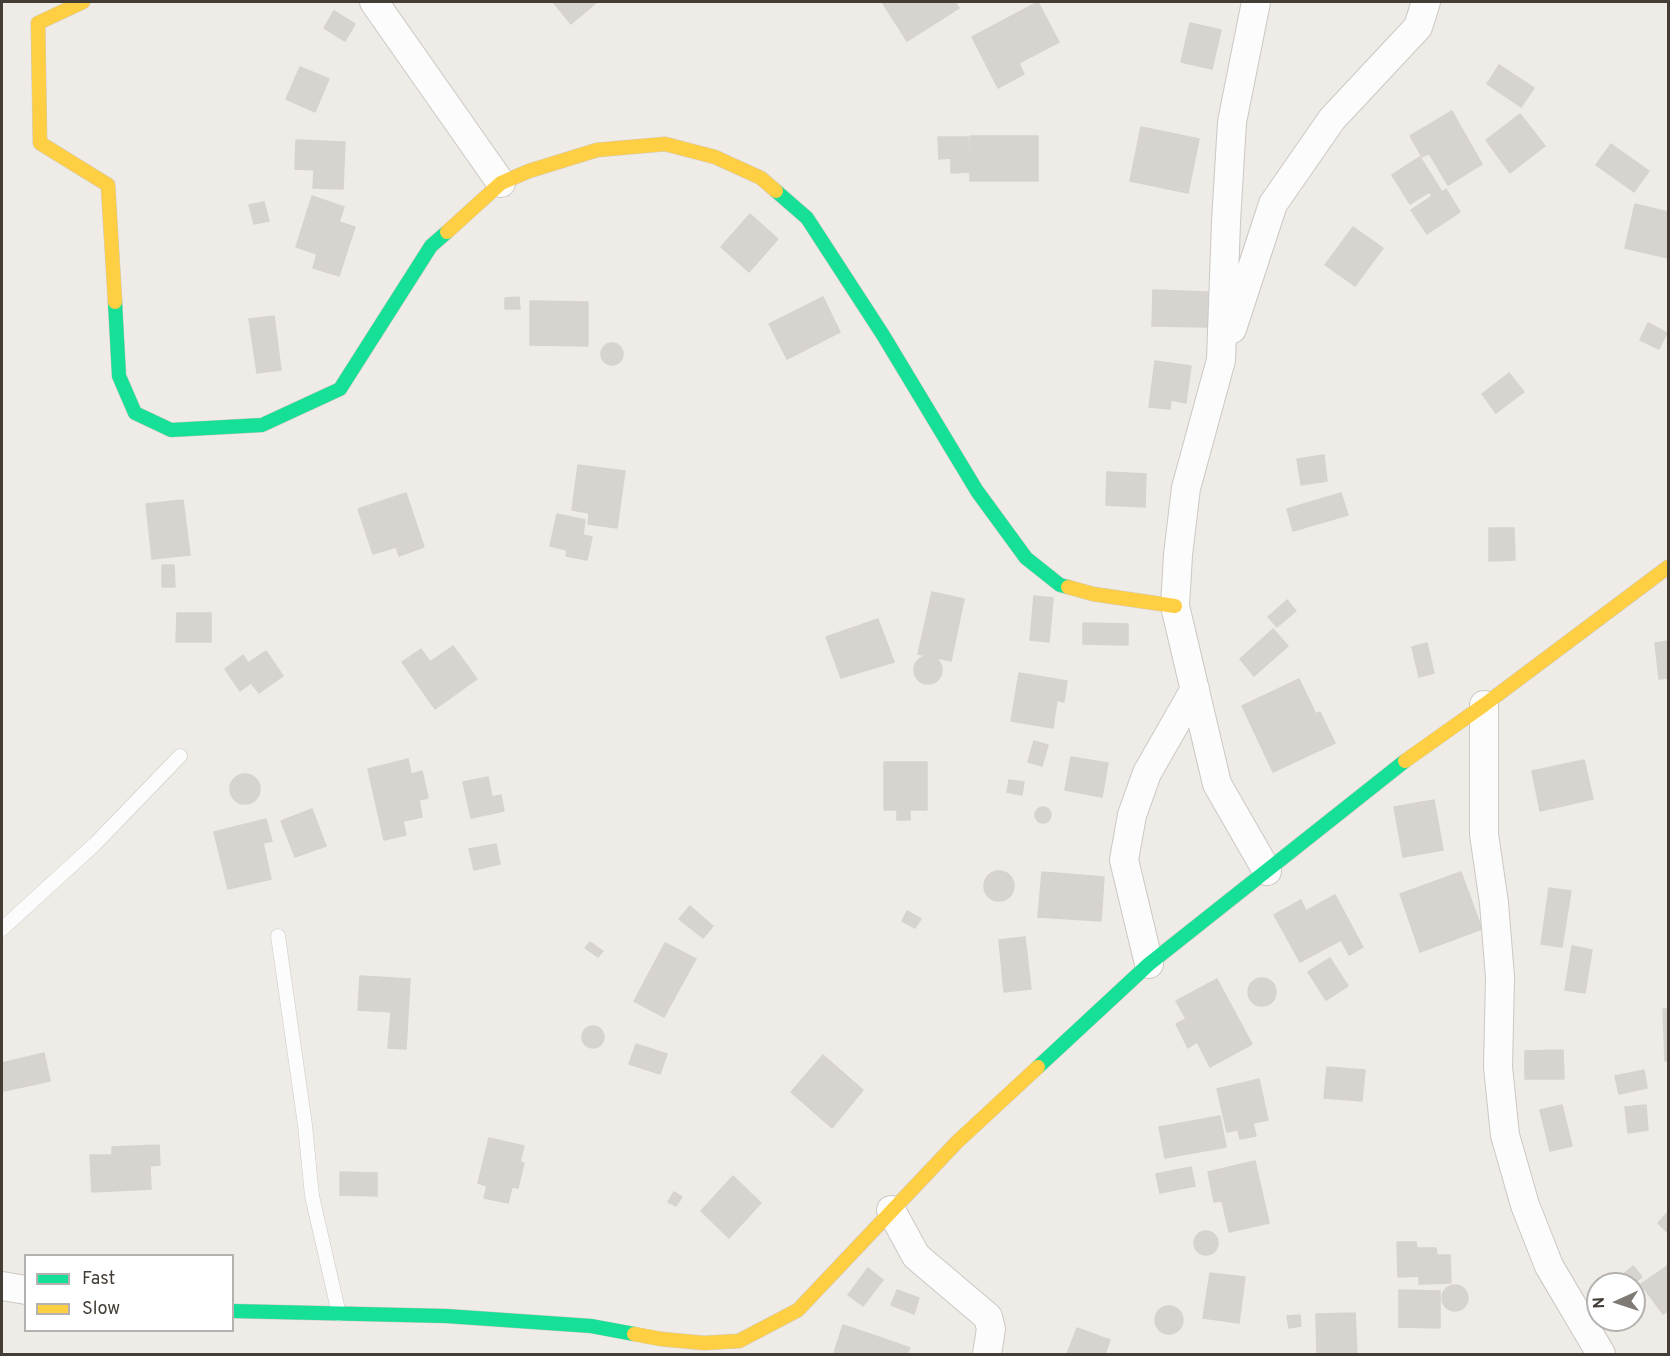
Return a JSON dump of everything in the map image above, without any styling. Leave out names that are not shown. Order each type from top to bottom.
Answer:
[{"type":"street","points":[[82,2],[38,23],[40,143],[108,185],[119,376],[135,413],[171,430],[262,425],[340,389],[431,246],[501,183],[529,171],[597,150],[665,144],[714,157],[761,178],[807,218],[883,335],[977,491],[1026,558],[1060,585],[1093,594],[1175,606]]},
{"type":"street","points":[[374,2],[501,183]]},
{"type":"street","points":[[1221,360],[1232,122],[1256,2]]},
{"type":"street","points":[[1267,871],[1217,784],[1175,606],[1186,488],[1221,360],[1273,204],[1332,119],[1418,27],[1426,2]]},
{"type":"street","points":[[234,1311],[446,1316],[591,1326],[661,1339],[704,1343],[739,1341],[798,1310],[957,1142],[1149,964],[1390,772],[1484,705],[1668,567]]},
{"type":"street","points":[[1149,964],[1124,860],[1132,815],[1147,773],[1195,689]]},
{"type":"street","points":[[1484,705],[1484,834],[1494,903],[1500,977],[1498,1067],[1505,1135],[1525,1205],[1549,1266],[1601,1354]]},
{"type":"street","points":[[891,1210],[916,1256],[988,1317],[991,1329],[987,1354]]},
{"type":"street","points":[[2,1286],[24,1290]]},
{"type":"lane","points":[[2,929],[95,844],[180,756]]},
{"type":"lane","points":[[278,936],[305,1125],[312,1196],[339,1314]]},
{"type":"building","points":[[553,2],[597,2],[571,24]]},
{"type":"building","points":[[882,2],[955,2],[959,8],[907,41]]},
{"type":"building","points":[[1038,2],[1059,42],[1019,63],[1024,74],[998,88],[972,37]]},
{"type":"building","points":[[334,11],[355,24],[345,41],[324,28]]},
{"type":"building","points":[[1190,23],[1221,30],[1212,69],[1181,62]]},
{"type":"building","points":[[1499,65],[1534,88],[1521,107],[1487,84]]},
{"type":"building","points":[[300,67],[329,79],[315,112],[286,99]]},
{"type":"building","points":[[1452,111],[1482,164],[1448,185],[1429,153],[1422,157],[1410,136]]},
{"type":"building","points":[[1520,114],[1545,146],[1510,173],[1486,140]]},
{"type":"building","points":[[1141,127],[1199,139],[1188,193],[1130,181]]},
{"type":"building","points":[[970,136],[1038,136],[1038,181],[970,181]]},
{"type":"building","points":[[938,137],[968,137],[969,172],[951,173],[951,158],[939,159]]},
{"type":"building","points":[[296,140],[345,142],[343,189],[313,188],[314,170],[295,169]]},
{"type":"building","points":[[1611,144],[1649,171],[1634,192],[1596,165]]},
{"type":"building","points":[[1420,157],[1442,192],[1446,189],[1460,212],[1427,234],[1411,210],[1432,196],[1429,192],[1410,204],[1392,175]]},
{"type":"building","points":[[312,196],[344,207],[339,222],[355,227],[339,276],[313,268],[317,254],[296,247]]},
{"type":"building","points":[[264,202],[269,221],[254,224],[249,205]]},
{"type":"building","points":[[1635,204],[1668,212],[1668,258],[1625,248]]},
{"type":"building","points":[[750,214],[778,239],[749,272],[721,247]]},
{"type":"building","points":[[1353,227],[1383,248],[1355,286],[1325,265]]},
{"type":"building","points":[[1153,290],[1208,292],[1207,327],[1152,326]]},
{"type":"building","points":[[519,297],[520,309],[505,309],[505,298]]},
{"type":"building","points":[[823,297],[840,332],[787,359],[769,324]]},
{"type":"building","points":[[530,301],[588,302],[588,346],[530,345]]},
{"type":"building","points":[[274,316],[281,370],[257,373],[249,319]]},
{"type":"building","points":[[1648,323],[1667,333],[1659,349],[1640,340]]},
{"type":"building","points":[[612,343],[620,346],[623,354],[620,362],[612,365],[604,362],[601,354],[604,346]]},
{"type":"building","points":[[1155,361],[1191,366],[1186,403],[1171,400],[1170,409],[1149,407]]},
{"type":"building","points":[[1509,373],[1524,392],[1496,413],[1482,394]]},
{"type":"building","points":[[1324,455],[1327,481],[1301,485],[1297,459]]},
{"type":"building","points":[[578,465],[625,471],[617,528],[588,524],[589,513],[572,510]]},
{"type":"building","points":[[1107,472],[1146,474],[1145,507],[1106,505]]},
{"type":"building","points":[[406,493],[424,547],[399,556],[396,547],[373,554],[358,509]]},
{"type":"building","points":[[1341,493],[1348,515],[1293,531],[1287,509]]},
{"type":"building","points":[[183,500],[190,555],[152,559],[146,504]]},
{"type":"building","points":[[557,514],[585,520],[583,535],[592,537],[587,560],[566,556],[567,550],[550,546]]},
{"type":"building","points":[[1489,528],[1514,528],[1515,560],[1489,561]]},
{"type":"building","points":[[162,565],[174,565],[175,587],[162,587]]},
{"type":"building","points":[[932,592],[964,599],[951,661],[918,654]]},
{"type":"building","points":[[1034,596],[1053,598],[1049,642],[1030,640]]},
{"type":"building","points":[[1287,600],[1296,611],[1277,627],[1268,617]]},
{"type":"building","points":[[177,613],[211,613],[211,642],[176,642]]},
{"type":"building","points":[[878,619],[894,662],[841,678],[826,637]]},
{"type":"building","points":[[1083,623],[1128,624],[1128,645],[1083,644]]},
{"type":"building","points":[[1273,629],[1288,646],[1254,676],[1240,659]]},
{"type":"building","points":[[1668,641],[1668,678],[1659,679],[1655,643]]},
{"type":"building","points":[[1427,643],[1434,673],[1419,677],[1412,647]]},
{"type":"building","points":[[453,646],[477,679],[435,709],[402,662],[421,649],[430,662]]},
{"type":"building","points":[[266,651],[283,676],[259,693],[251,683],[240,691],[225,669],[243,655],[248,663]]},
{"type":"building","points":[[928,656],[938,660],[942,670],[938,680],[928,684],[918,680],[914,670],[918,660]]},
{"type":"building","points":[[1019,673],[1067,681],[1064,702],[1057,700],[1053,728],[1011,721]]},
{"type":"building","points":[[1299,679],[1316,714],[1320,712],[1335,743],[1273,772],[1242,706]]},
{"type":"building","points":[[1034,741],[1048,745],[1042,766],[1028,762]]},
{"type":"building","points":[[1071,757],[1108,763],[1102,797],[1065,790]]},
{"type":"building","points":[[408,759],[411,774],[422,771],[428,798],[419,800],[422,817],[403,821],[406,835],[384,840],[368,769]]},
{"type":"building","points":[[1584,760],[1593,799],[1540,811],[1532,771]]},
{"type":"building","points":[[884,762],[927,762],[927,810],[910,810],[910,820],[897,820],[897,810],[884,810]]},
{"type":"building","points":[[245,774],[256,778],[260,789],[256,800],[245,804],[234,800],[230,789],[234,778]]},
{"type":"building","points":[[488,777],[492,797],[501,795],[504,811],[471,818],[463,782]]},
{"type":"building","points":[[1009,780],[1024,782],[1022,795],[1007,792]]},
{"type":"building","points":[[1434,800],[1443,850],[1403,857],[1394,807]]},
{"type":"building","points":[[1043,807],[1051,815],[1043,823],[1035,815]]},
{"type":"building","points":[[312,809],[326,846],[295,857],[281,821]]},
{"type":"building","points":[[266,819],[272,841],[263,843],[271,879],[228,889],[214,832]]},
{"type":"building","points":[[496,844],[500,864],[474,870],[469,849]]},
{"type":"building","points":[[999,871],[1005,872],[1013,880],[1013,892],[1005,900],[999,901],[993,900],[985,892],[984,886],[985,880],[993,872]]},
{"type":"building","points":[[1042,872],[1104,877],[1101,921],[1038,917]]},
{"type":"building","points":[[1461,872],[1482,929],[1420,952],[1400,894]]},
{"type":"building","points":[[1549,888],[1571,891],[1562,947],[1541,944]]},
{"type":"building","points":[[1335,895],[1363,947],[1349,955],[1341,940],[1300,962],[1274,915],[1301,900],[1306,911]]},
{"type":"building","points":[[690,906],[713,926],[703,938],[679,919]]},
{"type":"building","points":[[907,911],[921,919],[915,928],[902,921]]},
{"type":"building","points":[[1025,937],[1031,989],[1004,992],[999,940]]},
{"type":"building","points":[[590,942],[603,951],[598,957],[585,948]]},
{"type":"building","points":[[665,943],[696,959],[664,1017],[634,1001]]},
{"type":"building","points":[[1572,946],[1592,950],[1585,993],[1565,990]]},
{"type":"building","points":[[1330,958],[1348,986],[1326,1000],[1308,972]]},
{"type":"building","points":[[360,976],[410,979],[406,1049],[388,1048],[391,1012],[358,1010]]},
{"type":"building","points":[[1262,978],[1272,982],[1276,992],[1272,1002],[1262,1006],[1252,1002],[1248,992],[1252,982]]},
{"type":"building","points":[[1217,979],[1252,1044],[1210,1067],[1197,1042],[1188,1048],[1176,1024],[1186,1019],[1176,1001]]},
{"type":"building","points":[[1663,1009],[1668,1009],[1668,1061],[1665,1061]]},
{"type":"building","points":[[589,1026],[597,1026],[604,1033],[604,1041],[597,1048],[589,1048],[582,1041],[582,1033]]},
{"type":"building","points":[[636,1044],[667,1054],[660,1074],[629,1064]]},
{"type":"building","points":[[1563,1050],[1564,1079],[1525,1079],[1525,1051]]},
{"type":"building","points":[[44,1053],[50,1081],[4,1091],[2,1063]]},
{"type":"building","points":[[823,1055],[863,1090],[832,1128],[791,1092]]},
{"type":"building","points":[[1327,1067],[1365,1070],[1362,1101],[1324,1098]]},
{"type":"building","points":[[1644,1070],[1647,1088],[1619,1094],[1615,1076]]},
{"type":"building","points":[[1259,1079],[1268,1120],[1253,1123],[1256,1136],[1240,1139],[1238,1130],[1227,1132],[1217,1089]]},
{"type":"building","points":[[1562,1105],[1572,1146],[1550,1151],[1540,1110]]},
{"type":"building","points":[[1646,1105],[1648,1130],[1628,1133],[1625,1107]]},
{"type":"building","points":[[1220,1116],[1226,1147],[1165,1158],[1159,1127]]},
{"type":"building","points":[[489,1138],[524,1146],[520,1162],[524,1163],[518,1188],[512,1187],[508,1203],[484,1198],[487,1186],[478,1183]]},
{"type":"building","points":[[159,1145],[160,1165],[150,1166],[151,1189],[92,1192],[90,1155],[112,1155],[112,1147]]},
{"type":"building","points":[[1255,1161],[1269,1223],[1229,1232],[1222,1201],[1214,1202],[1208,1172]]},
{"type":"building","points":[[1191,1167],[1195,1186],[1160,1193],[1156,1174]]},
{"type":"building","points":[[340,1172],[377,1173],[377,1196],[340,1195]]},
{"type":"building","points":[[733,1176],[761,1203],[729,1238],[701,1211]]},
{"type":"building","points":[[674,1192],[682,1197],[676,1206],[668,1202]]},
{"type":"building","points":[[1668,1212],[1668,1233],[1658,1223]]},
{"type":"building","points":[[1206,1231],[1211,1232],[1217,1238],[1217,1248],[1211,1254],[1206,1255],[1201,1254],[1195,1248],[1194,1243],[1195,1238],[1201,1232]]},
{"type":"building","points":[[1397,1242],[1416,1242],[1417,1248],[1436,1248],[1437,1255],[1450,1255],[1451,1283],[1419,1284],[1419,1276],[1398,1277]]},
{"type":"building","points":[[1633,1266],[1638,1272],[1626,1272]]},
{"type":"building","points":[[1667,1266],[1668,1311],[1663,1314],[1646,1291],[1646,1281]]},
{"type":"building","points":[[868,1268],[883,1280],[863,1306],[848,1295]]},
{"type":"building","points":[[1210,1273],[1245,1277],[1239,1323],[1203,1318]]},
{"type":"building","points":[[1455,1285],[1464,1289],[1468,1298],[1464,1307],[1455,1311],[1446,1307],[1442,1298],[1446,1289]]},
{"type":"building","points":[[897,1290],[919,1298],[914,1314],[891,1305]]},
{"type":"building","points":[[1399,1290],[1440,1291],[1440,1328],[1399,1327]]},
{"type":"building","points":[[1169,1306],[1179,1310],[1183,1320],[1179,1330],[1169,1334],[1159,1330],[1155,1320],[1159,1310]]},
{"type":"building","points":[[1355,1313],[1357,1354],[1317,1354],[1316,1314]]},
{"type":"building","points":[[1300,1315],[1301,1326],[1289,1328],[1287,1316]]},
{"type":"building","points":[[843,1325],[870,1334],[863,1354],[834,1353]]},
{"type":"building","points":[[1077,1328],[1110,1340],[1105,1354],[1067,1354]]},
{"type":"building","points":[[870,1334],[910,1348],[907,1354],[863,1354]]},
{"type":"traffic: fast","points":[[776,191],[807,218],[883,335],[977,491],[1026,558],[1060,585],[1068,587]]},
{"type":"traffic: fast","points":[[115,302],[119,376],[135,413],[171,430],[262,425],[340,389],[431,246],[447,232]]},
{"type":"traffic: fast","points":[[1038,1067],[1149,964],[1405,761]]},
{"type":"traffic: fast","points":[[234,1311],[446,1316],[591,1326],[634,1334]]},
{"type":"traffic: slow","points":[[83,2],[38,23],[40,143],[108,185],[115,302]]},
{"type":"traffic: slow","points":[[447,232],[501,183],[529,171],[597,150],[665,144],[715,157],[761,178],[776,191]]},
{"type":"traffic: slow","points":[[1405,761],[1484,705],[1668,567]]},
{"type":"traffic: slow","points":[[1068,587],[1093,594],[1175,606]]},
{"type":"traffic: slow","points":[[634,1334],[704,1343],[739,1341],[798,1310],[957,1142],[1038,1067]]}]
